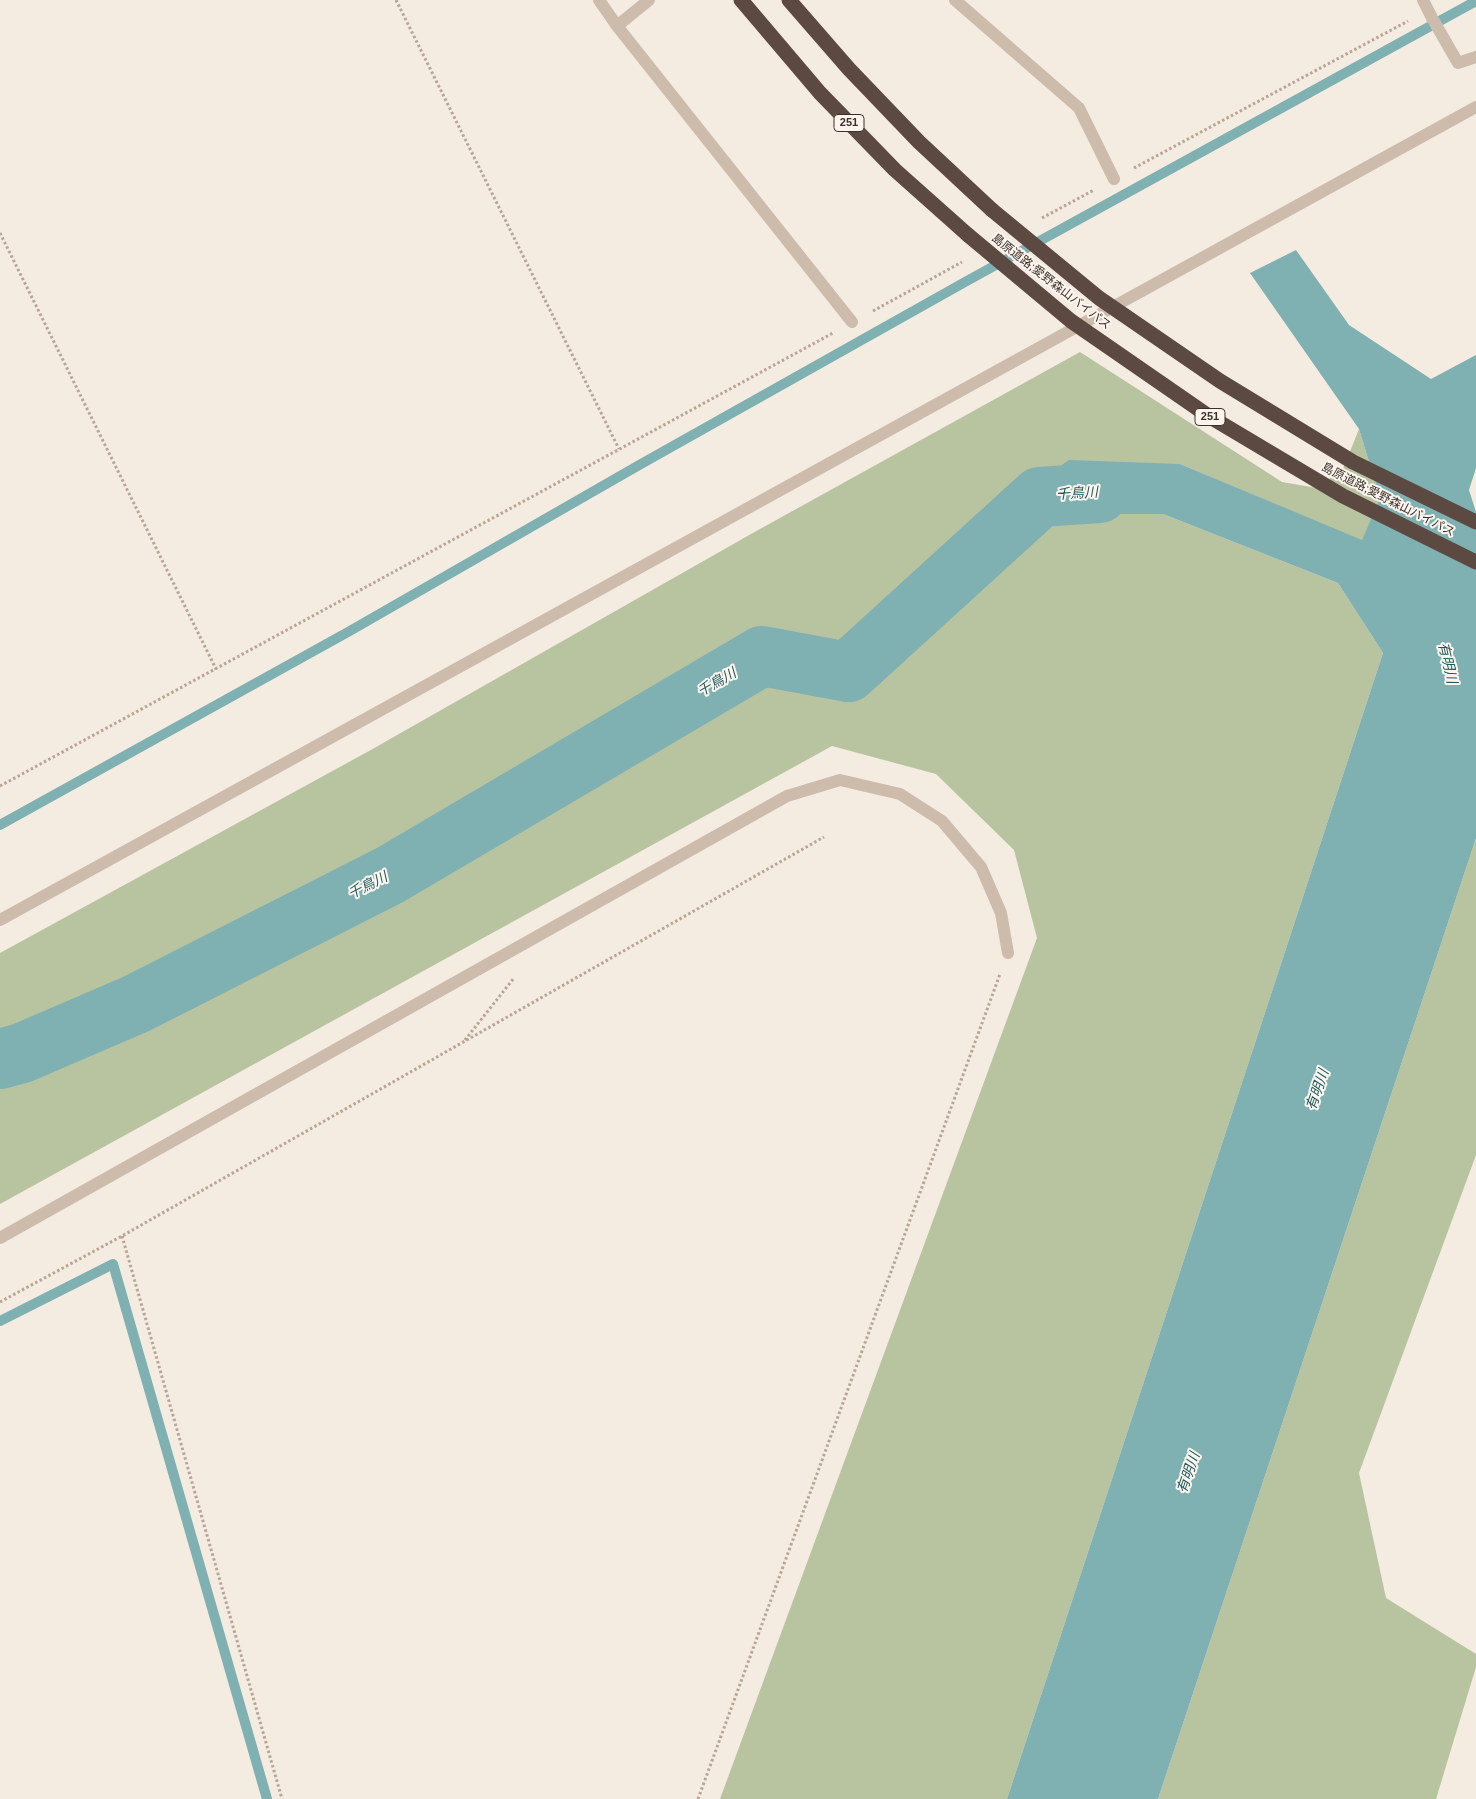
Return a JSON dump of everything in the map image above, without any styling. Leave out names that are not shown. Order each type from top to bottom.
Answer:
[{"type":"highway","name":"島原道路;愛野森山バイパス","points":[[741,0],[820,93],[895,170],[968,235],[1071,321],[1207,415],[1343,496],[1476,562]]},
{"type":"highway","name":"島原道路;愛野森山バイパス","points":[[789,0],[849,69],[919,142],[992,210],[1100,298],[1220,381],[1353,462],[1476,522]]},
{"type":"street","points":[[599,0],[617,26],[852,322]]},
{"type":"street","points":[[617,26],[649,0]]},
{"type":"street","points":[[955,0],[1079,108],[1114,179]]},
{"type":"street","points":[[1428,9],[1458,63],[1476,57]]},
{"type":"street","points":[[0,920],[1476,108]]},
{"type":"street","points":[[0,1238],[787,796],[840,780],[900,794],[942,820],[981,868],[1001,913],[1008,953]]},
{"type":"path","points":[[396,0],[619,449]]},
{"type":"path","points":[[1036,222],[1428,9]]},
{"type":"path","points":[[0,233],[216,669]]},
{"type":"path","points":[[0,786],[966,260]]},
{"type":"path","points":[[0,1302],[122,1236],[824,837]]},
{"type":"path","points":[[698,1799],[1008,953]]},
{"type":"path","points":[[463,1042],[519,972]]},
{"type":"path","points":[[122,1236],[282,1799]]},
{"type":"green space","points":[[1080,352],[1282,482],[1317,488],[1343,469],[1359,429],[1380,498],[1362,541],[1180,464],[992,514],[1163,514],[1338,583],[1383,653],[1007,1799],[720,1799],[1037,938],[1014,850],[936,774],[832,746],[0,1204],[0,953],[369,751],[751,534]]},
{"type":"green space","points":[[1476,838],[1476,1155],[1359,1473],[1386,1598],[1476,1654],[1476,1667],[1436,1799],[1158,1799]]},
{"type":"water","name":"有明川","points":[[1296,250],[1349,325],[1431,379],[1476,355],[1476,468],[1469,490],[1476,512],[1476,838],[1158,1799],[1007,1799],[1383,653],[1338,583],[1163,514],[991,514],[1069,460],[1180,464],[1362,540],[1380,498],[1359,429],[1250,273]]},
{"type":"waterway","points":[[0,825],[348,632],[641,464],[965,282],[1476,1]]},
{"type":"waterway","name":"千鳥川","points":[[0,1059],[22,1053],[136,1004],[390,875],[762,656],[848,672],[1040,497],[1099,493]]},
{"type":"waterway","points":[[0,1321],[113,1264],[267,1799]]}]
